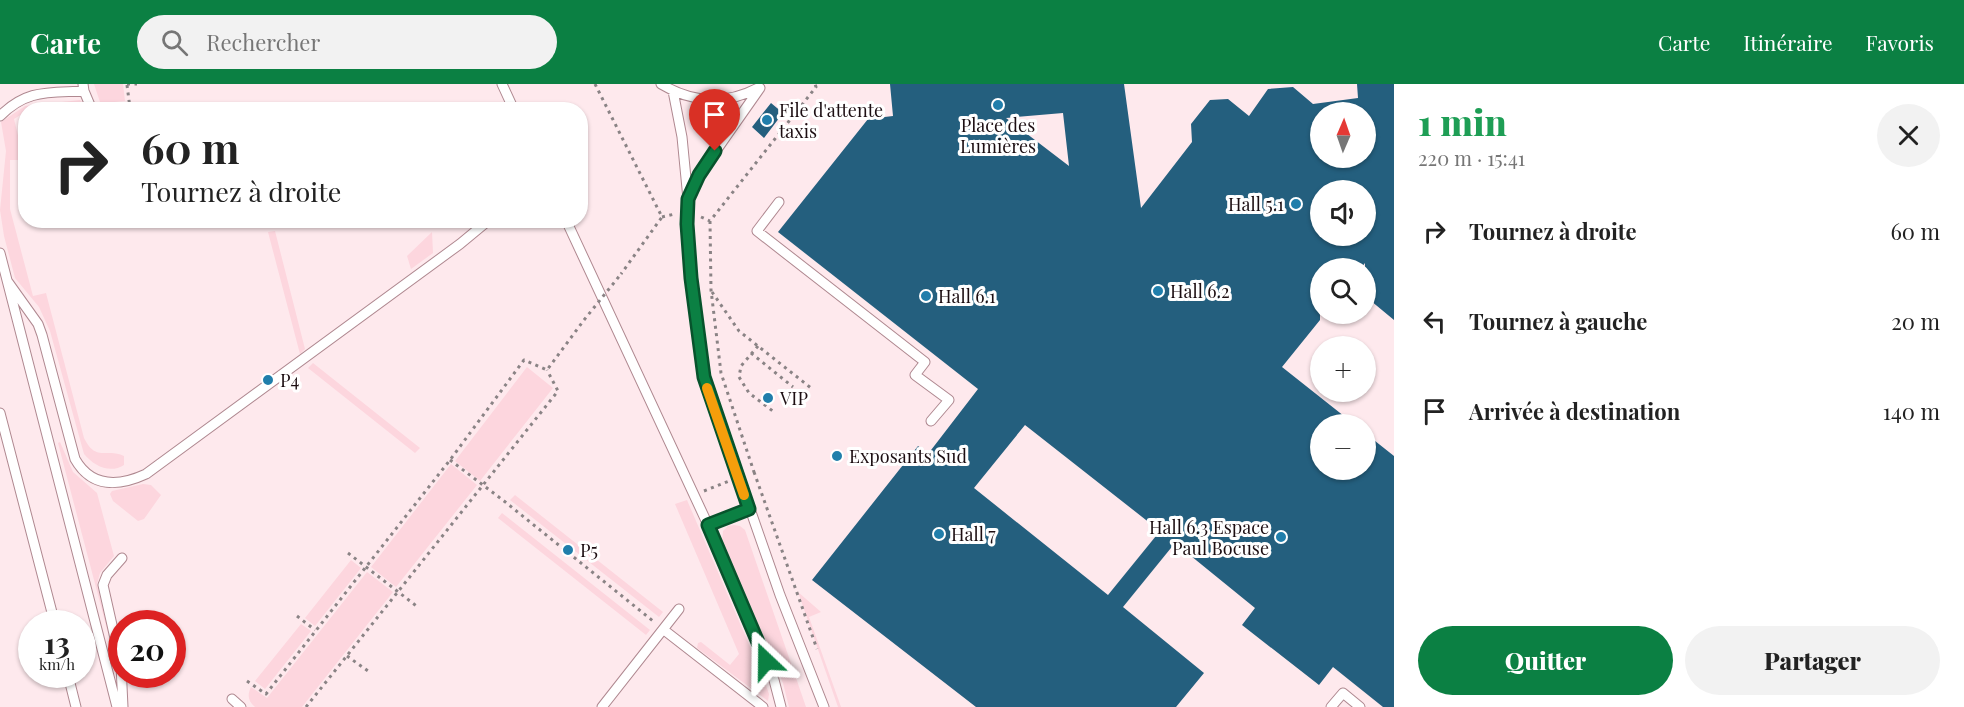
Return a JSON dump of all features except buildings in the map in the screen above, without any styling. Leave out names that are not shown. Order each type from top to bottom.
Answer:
[{"type":"lane","points":[[502,84],[509,102]]},
{"type":"lane","points":[[662,84],[673,91],[701,100],[743,96],[761,86]]},
{"type":"lane","points":[[688,199],[710,159],[761,86]]},
{"type":"lane","points":[[0,116],[20,99],[34,94],[84,87],[89,102]]},
{"type":"lane","points":[[673,91],[682,137],[688,199],[687,224],[691,278],[704,377],[780,595],[824,707]]},
{"type":"lane","points":[[779,202],[757,231],[925,362],[915,375],[949,400],[931,421]]},
{"type":"lane","points":[[8,282],[38,324],[75,459],[87,474],[109,484],[119,483],[146,474],[478,228]]},
{"type":"lane","points":[[570,228],[708,525],[774,681],[781,707]]},
{"type":"lane","points":[[0,254],[117,707]]},
{"type":"lane","points":[[0,413],[51,610]]},
{"type":"lane","points":[[708,525],[749,509]]},
{"type":"lane","points":[[122,558],[104,580],[103,585],[121,665],[123,707]]},
{"type":"lane","points":[[603,707],[679,609]]},
{"type":"lane","points":[[664,630],[763,707]]},
{"type":"lane","points":[[71,688],[76,707]]},
{"type":"lane","points":[[1331,707],[1342,693],[1360,707]]},
{"type":"lane","points":[[232,699],[241,707]]},
{"type":"path","points":[[129,102],[127,85],[137,84]]},
{"type":"path","points":[[595,84],[662,217]]},
{"type":"path","points":[[547,370],[662,217],[687,210],[710,221],[816,87],[815,84]]},
{"type":"path","points":[[711,290],[739,331],[811,387]]},
{"type":"path","points":[[758,346],[741,366],[739,377],[749,393],[774,412]]},
{"type":"path","points":[[751,354],[793,387]]},
{"type":"path","points":[[247,681],[266,694],[450,460],[524,360],[547,370],[558,391],[306,707]]},
{"type":"path","points":[[450,460],[664,630]]},
{"type":"path","points":[[754,472],[818,652]]},
{"type":"path","points":[[348,553],[419,608]]},
{"type":"path","points":[[297,616],[315,630]]},
{"type":"path","points":[[347,656],[368,671]]},
{"type":"shaded area","points":[[0,84],[1394,84],[1394,707],[0,707]]},
{"type":"shaded area","points":[[94,84],[123,84],[125,101],[100,102]]},
{"type":"shaded area","points":[[18,111],[18,116],[14,119],[18,135],[18,160],[10,160],[10,209],[33,296],[46,293],[84,438],[88,445],[97,452],[124,456],[124,465],[119,468],[108,469],[97,465],[84,454],[50,331],[39,307],[15,278],[0,210],[6,151],[1,122]]},
{"type":"shaded area","points":[[275,231],[305,349],[300,354],[268,232]]},
{"type":"shaded area","points":[[432,232],[433,253],[411,269],[407,256]]},
{"type":"shaded area","points":[[313,363],[420,448],[415,453],[308,368]]},
{"type":"shaded area","points":[[527,367],[553,388],[480,481],[455,461]]},
{"type":"shaded area","points":[[60,442],[73,472],[97,493],[114,556],[100,573],[97,584],[108,633],[58,443]]},
{"type":"shaded area","points":[[451,464],[477,485],[396,587],[371,567]]},
{"type":"shaded area","points":[[143,484],[151,485],[161,495],[144,519],[138,521],[113,501],[110,494],[112,491]]},
{"type":"shaded area","points":[[515,495],[663,612],[659,617],[510,500]]},
{"type":"shaded area","points":[[687,500],[763,677],[769,694],[768,701],[697,648],[698,643],[701,642],[730,665],[739,654],[675,504]]},
{"type":"shaded area","points":[[502,513],[650,630],[646,635],[498,518]]},
{"type":"shaded area","points":[[734,525],[745,530],[806,707],[789,707],[783,683],[722,542],[723,531],[728,526]]},
{"type":"shaded area","points":[[351,560],[361,568],[315,626],[305,618]]},
{"type":"shaded area","points":[[367,572],[393,592],[302,707],[255,707],[249,698],[251,687],[267,698]]},
{"type":"shaded area","points":[[798,592],[821,612],[809,617],[841,707],[838,707]]},
{"type":"shaded area","points":[[301,624],[311,631],[265,689],[255,681]]},
{"type":"slow traffic","points":[[707,388],[744,495]]},
{"type":"place","name":"Place des Lumières","points":[[998,105]]},
{"type":"place","name":"File d'attente taxis","points":[[767,120]]},
{"type":"place","name":"Hall 5.1","points":[[1296,204]]},
{"type":"place","name":"Hall 6.2","points":[[1158,291]]},
{"type":"place","name":"Hall 6.1","points":[[926,296]]},
{"type":"place","name":"P4","points":[[268,380]]},
{"type":"place","name":"VIP","points":[[768,398]]},
{"type":"place","name":"Exposants Sud","points":[[837,456]]},
{"type":"place","name":"Hall 7","points":[[939,534]]},
{"type":"place","name":"Hall 6.3 Espace Paul Bocuse","points":[[1281,537]]},
{"type":"place","name":"P5","points":[[568,550]]},
{"type":"route","points":[[715,151],[699,175],[688,199],[687,224],[691,278],[704,377],[749,509],[708,525],[766,661]]}]
